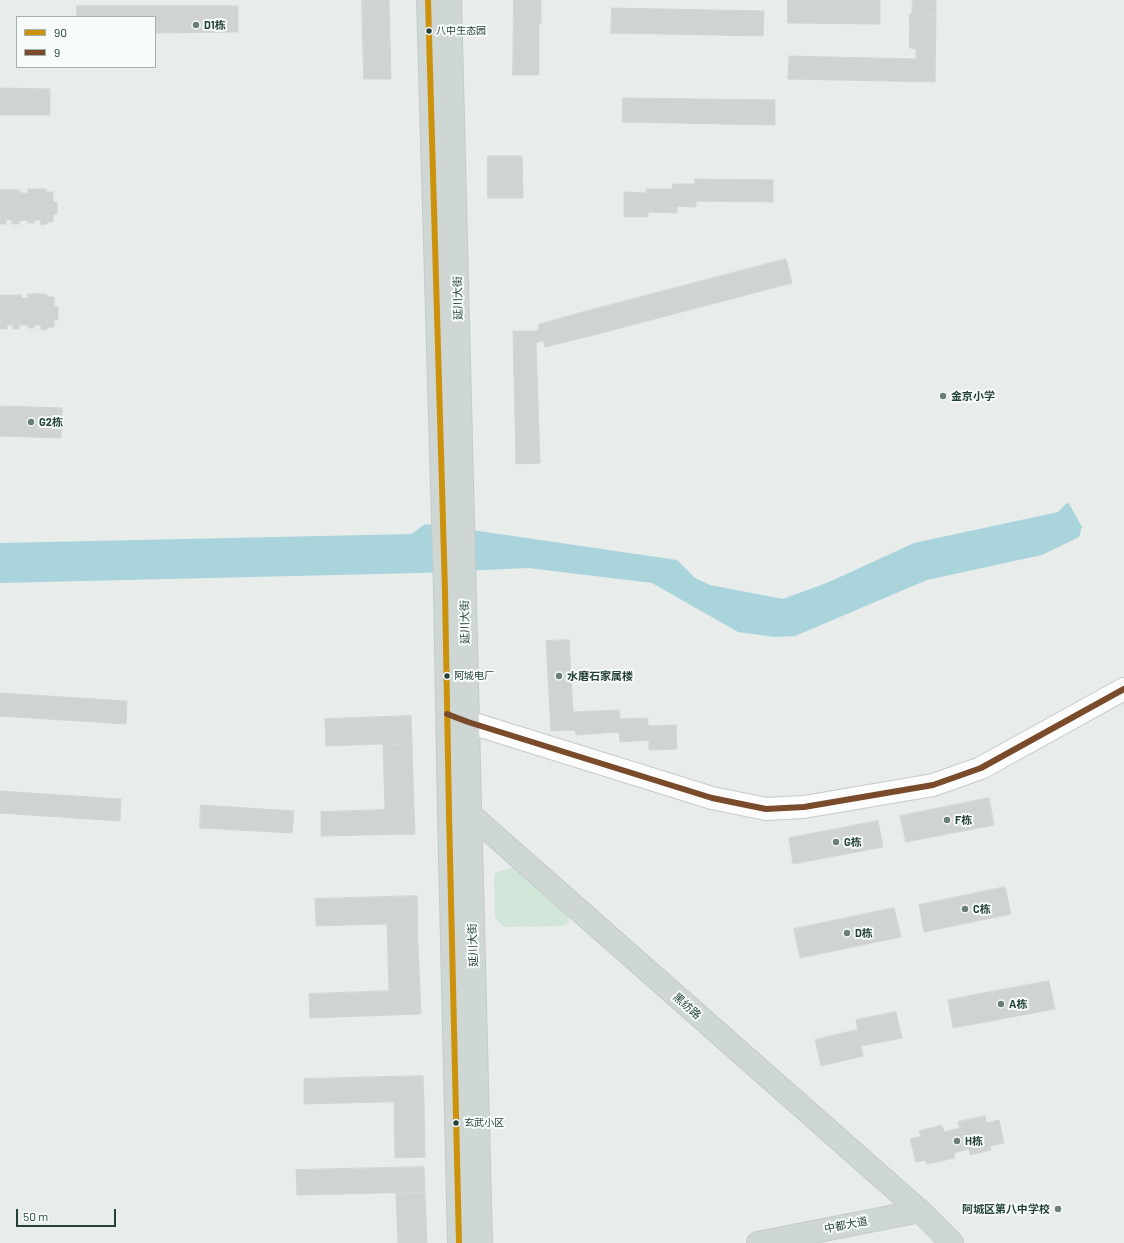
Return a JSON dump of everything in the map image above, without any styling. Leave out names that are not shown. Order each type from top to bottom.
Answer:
[{"type":"main road","name":"延川大街","points":[[428,0],[453,517],[465,603],[468,722],[459,814],[459,1243]]},
{"type":"main road","name":"延川大街","points":[[450,0],[453,517],[445,591],[447,714],[459,814],[481,1243]]},
{"type":"main road","name":"黑纺路","points":[[459,814],[925,1216]]},
{"type":"main road","name":"中都大道","points":[[758,1243],[925,1216]]},
{"type":"main road","name":"中都大道","points":[[826,1243],[925,1216]]},
{"type":"main road","points":[[925,1216],[952,1243]]},
{"type":"street","points":[[447,714],[468,722],[712,798],[766,809],[804,807],[940,782],[981,768],[1124,689]]},
{"type":"green space","points":[[514,867],[569,915],[569,922],[561,926],[504,927],[495,918],[495,873]]},
{"type":"water","points":[[1068,502],[1082,527],[1079,537],[1042,555],[927,580],[795,636],[775,637],[738,632],[652,583],[528,568],[420,573],[0,583],[0,543],[412,534],[425,524],[677,560],[695,578],[710,585],[783,599],[829,582],[914,543],[1058,512]]},
{"type":"building","points":[[362,0],[389,0],[391,79],[364,79]]},
{"type":"building","points":[[514,0],[541,0],[541,23],[539,23],[539,75],[513,75]]},
{"type":"building","points":[[788,0],[880,0],[880,24],[788,23]]},
{"type":"building","points":[[913,0],[936,0],[936,14],[912,14]]},
{"type":"building","name":"D1栋","points":[[77,6],[238,6],[238,32],[156,33],[156,16],[77,16]]},
{"type":"building","points":[[612,8],[764,11],[763,36],[611,33]]},
{"type":"building","points":[[910,14],[936,15],[935,82],[788,79],[789,56],[916,59],[916,49],[910,48]]},
{"type":"building","points":[[0,88],[50,89],[50,115],[0,115]]},
{"type":"building","points":[[623,98],[775,100],[775,125],[623,122]]},
{"type":"building","points":[[488,156],[522,156],[523,198],[488,198]]},
{"type":"building","points":[[695,179],[773,180],[773,202],[696,201],[696,207],[677,206],[677,213],[648,212],[648,217],[624,217],[624,192],[646,193],[646,189],[672,189],[673,184],[695,184]]},
{"type":"building","points":[[28,189],[46,189],[46,192],[53,192],[53,202],[57,202],[57,214],[53,215],[53,222],[47,222],[47,224],[41,225],[40,220],[34,220],[34,223],[28,223],[27,220],[19,221],[19,224],[12,224],[12,220],[6,220],[6,224],[0,224],[0,190],[20,190],[20,193],[28,193]]},
{"type":"building","points":[[786,259],[792,283],[586,337],[580,313]]},
{"type":"building","points":[[28,294],[47,294],[47,297],[54,297],[54,307],[58,307],[58,320],[54,320],[54,327],[48,327],[48,329],[41,330],[41,325],[34,325],[35,328],[28,328],[28,325],[19,325],[19,329],[13,329],[13,325],[7,325],[7,329],[0,329],[0,295],[21,295],[21,298],[28,298]]},
{"type":"building","points":[[580,313],[586,337],[545,347],[543,340],[536,343],[540,463],[516,464],[513,331],[539,330],[538,325]]},
{"type":"building","name":"G2栋","points":[[0,406],[62,408],[61,438],[0,436]]},
{"type":"building","name":"水磨石家属楼","points":[[569,640],[573,712],[619,710],[620,719],[648,718],[648,726],[676,725],[677,749],[649,750],[649,740],[620,742],[619,732],[576,735],[575,730],[551,731],[546,641]]},
{"type":"building","points":[[0,693],[127,701],[126,724],[0,716]]},
{"type":"building","points":[[411,716],[412,743],[326,746],[325,719]]},
{"type":"building","points":[[412,744],[414,809],[385,810],[383,745]]},
{"type":"building","points":[[0,791],[121,799],[120,821],[0,813]]},
{"type":"building","name":"F栋","points":[[989,798],[994,825],[906,842],[900,816]]},
{"type":"building","points":[[201,805],[294,811],[292,833],[200,828]]},
{"type":"building","points":[[414,809],[415,834],[321,836],[321,812]]},
{"type":"building","name":"G栋","points":[[878,821],[883,847],[793,864],[789,838]]},
{"type":"building","name":"C栋","points":[[1005,887],[1011,914],[924,932],[919,905]]},
{"type":"building","points":[[417,896],[418,923],[316,926],[315,899]]},
{"type":"building","name":"D栋","points":[[894,908],[901,937],[800,958],[794,929]]},
{"type":"building","points":[[417,923],[420,990],[389,991],[387,924]]},
{"type":"building","name":"A栋","points":[[1049,981],[1055,1009],[953,1028],[948,1000]]},
{"type":"building","points":[[420,990],[421,1014],[310,1018],[309,994]]},
{"type":"building","points":[[896,1012],[902,1038],[861,1046],[856,1020]]},
{"type":"building","points":[[857,1030],[863,1056],[821,1066],[815,1040]]},
{"type":"building","points":[[423,1076],[424,1101],[304,1104],[304,1079]]},
{"type":"building","points":[[424,1101],[425,1157],[395,1158],[394,1102]]},
{"type":"building","name":"H栋","points":[[985,1116],[986,1123],[999,1120],[1004,1143],[990,1146],[991,1150],[970,1155],[969,1149],[954,1153],[955,1158],[927,1164],[926,1160],[916,1162],[910,1139],[921,1136],[919,1131],[942,1125],[944,1132],[960,1128],[958,1122]]},
{"type":"building","points":[[424,1167],[425,1192],[297,1195],[296,1170]]},
{"type":"building","points":[[425,1193],[427,1243],[398,1243],[396,1194]]},
{"type":"transit line","name":"90","points":[[428,0],[445,591],[459,1243]]},
{"type":"transit line","name":"9","points":[[447,714],[468,722],[712,798],[766,809],[804,807],[933,785],[981,768],[1124,689]]},
{"type":"place","name":"D1栋","points":[[196,25]]},
{"type":"place","name":"八中生态园","points":[[429,31]]},
{"type":"place","name":"金京小学","points":[[943,396]]},
{"type":"place","name":"G2栋","points":[[31,422]]},
{"type":"place","name":"阿城电厂","points":[[447,676]]},
{"type":"place","name":"水磨石家属楼","points":[[559,676]]},
{"type":"place","name":"F栋","points":[[947,820]]},
{"type":"place","name":"G栋","points":[[836,842]]},
{"type":"place","name":"C栋","points":[[965,909]]},
{"type":"place","name":"D栋","points":[[847,933]]},
{"type":"place","name":"A栋","points":[[1001,1004]]},
{"type":"place","name":"玄武小区","points":[[456,1123]]},
{"type":"place","name":"H栋","points":[[957,1141]]},
{"type":"place","name":"阿城区第八中学校","points":[[1058,1209]]}]
